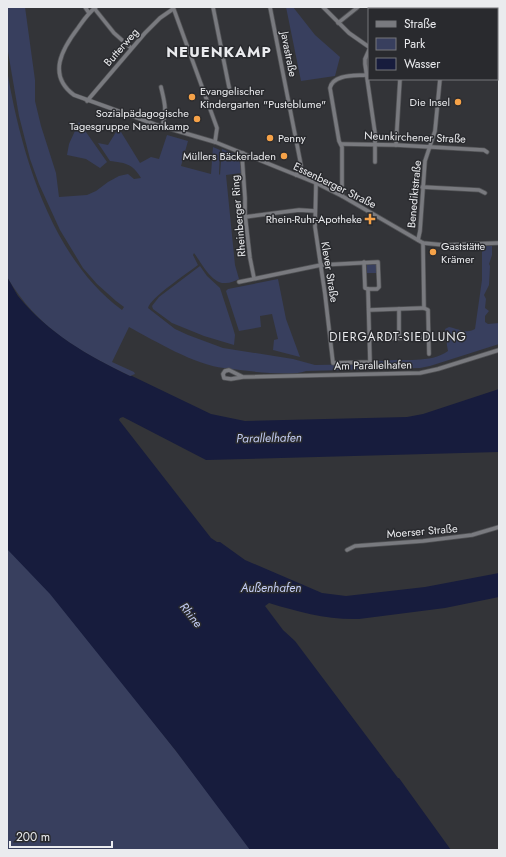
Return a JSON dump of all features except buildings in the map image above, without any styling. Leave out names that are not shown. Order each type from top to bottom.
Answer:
[{"type":"street","points":[[85,7],[89,13]]},
{"type":"street","points":[[213,7],[230,92]]},
{"type":"street","name":"Javastraße","points":[[270,7],[301,166],[296,175]]},
{"type":"street","points":[[323,7],[349,33],[368,46]]},
{"type":"street","points":[[338,23],[358,7]]},
{"type":"street","points":[[95,8],[114,33],[131,48]]},
{"type":"street","name":"Essenberger Straße","points":[[95,8],[89,13],[66,44],[60,57],[59,66],[61,79],[68,90],[74,95],[162,127],[215,142],[316,183],[342,196],[423,243],[499,243]]},
{"type":"street","points":[[173,8],[217,128],[215,142]]},
{"type":"street","name":"Butterweg","points":[[87,101],[131,48],[160,18],[173,8]]},
{"type":"street","points":[[368,52],[365,59],[366,75],[375,133],[375,162]]},
{"type":"street","points":[[342,196],[343,167],[341,144],[332,108],[330,94],[331,85],[332,82],[338,78],[366,75]]},
{"type":"street","points":[[396,145],[400,80]]},
{"type":"street","name":"Benediktstraße","points":[[418,240],[425,161],[435,131],[440,80]]},
{"type":"street","points":[[161,87],[166,104],[166,113],[162,127]]},
{"type":"street","name":"Neunkirchener Straße","points":[[341,144],[430,146],[484,150],[487,152]]},
{"type":"street","name":"Rheinberger Ring","points":[[243,153],[246,198],[244,204],[245,217],[254,278]]},
{"type":"street","name":"Klever Straße","points":[[316,183],[314,227],[321,265],[333,363],[370,362],[369,339]]},
{"type":"street","points":[[422,187],[479,190],[485,193]]},
{"type":"street","points":[[245,217],[299,210],[315,211]]},
{"type":"street","points":[[423,243],[424,308]]},
{"type":"street","points":[[239,282],[321,265],[376,261],[378,263],[379,287],[377,289],[368,289]]},
{"type":"street","points":[[364,262],[365,288],[368,289],[369,339],[429,337]]},
{"type":"street","points":[[369,310],[424,308],[428,310],[429,354]]},
{"type":"street","points":[[399,309],[399,338]]},
{"type":"street","name":"Am Parallelhafen","points":[[243,377],[229,370],[225,371],[223,376],[226,379],[237,379],[243,377],[420,373],[499,350]]},
{"type":"street","name":"Moerser Straße","points":[[347,550],[355,546],[422,541],[472,535],[499,527]]},
{"type":"green space","points":[[7,7],[25,7],[35,80],[35,101],[41,126],[56,173],[59,197],[87,195],[119,176],[128,174],[134,179],[141,178],[134,169],[128,165],[110,161],[98,143],[108,145],[116,132],[121,132],[140,163],[151,157],[159,159],[167,135],[188,141],[181,166],[211,174],[213,147],[220,150],[220,175],[222,149],[239,156],[241,173],[226,175],[235,265],[239,279],[228,283],[221,283],[207,272],[194,253],[193,255],[198,265],[155,298],[148,308],[175,329],[223,348],[293,359],[315,365],[370,364],[378,361],[433,358],[448,351],[445,329],[449,327],[469,331],[475,329],[482,280],[482,246],[492,246],[492,255],[489,264],[489,285],[484,295],[486,299],[485,308],[489,311],[485,316],[485,322],[488,324],[499,323],[499,344],[420,368],[270,373],[252,372],[213,366],[175,352],[129,327],[112,362],[134,372],[135,374],[130,376],[77,347],[46,324],[32,310],[19,295],[7,277],[7,70],[21,135],[31,169],[43,202],[58,233],[76,262],[97,288],[122,310],[124,307],[97,284],[83,268],[60,230],[39,184],[30,159],[19,116],[7,46]]},
{"type":"green space","points":[[286,7],[293,7],[315,35],[340,57],[335,76],[301,81]]},
{"type":"green space","points":[[79,122],[107,162],[100,168],[86,159],[67,155],[69,144]]},
{"type":"green space","points":[[367,264],[376,264],[376,273],[367,273]]},
{"type":"green space","points":[[200,266],[207,276],[220,288],[235,335],[234,345],[204,336],[172,323],[153,309],[152,306],[159,297]]},
{"type":"green space","points":[[278,279],[286,319],[300,357],[273,350],[274,340],[278,339],[272,314],[260,316],[261,327],[239,331],[226,291],[228,289]]},
{"type":"green space","points":[[7,542],[57,598],[253,850],[7,850]]},
{"type":"water","points":[[7,277],[18,296],[42,321],[84,352],[130,376],[211,414],[245,421],[407,417],[423,414],[499,389],[499,452],[206,460],[123,417],[119,420],[211,538],[217,542],[220,542],[245,560],[322,593],[346,596],[425,587],[499,573],[499,597],[445,608],[359,619],[347,619],[313,615],[269,603],[265,606],[283,630],[295,641],[399,778],[451,850],[250,850],[176,751],[50,594],[7,549]]},
{"type":"place","name":"Evangelischer Kindergarten \"Pusteblume\"","points":[[192,97]]},
{"type":"place","name":"Die Insel","points":[[458,102]]},
{"type":"place","name":"Sozialpädagogische Tagesgruppe Neuenkamp","points":[[197,119]]},
{"type":"place","name":"Penny","points":[[270,138]]},
{"type":"place","name":"Müllers Bäckerladen","points":[[284,156]]},
{"type":"place","name":"Rhein-Ruhr-Apotheke","points":[[370,219]]},
{"type":"place","name":"Gaststätte Krämer","points":[[433,252]]},
{"type":"district","name":"NEUENKAMP","points":[[219,52]]},
{"type":"district","name":"DIERGARDT-SIEDLUNG","points":[[398,337]]},
{"type":"water label","name":"Parallelhafen","points":[[269,438]]},
{"type":"water label","name":"Außenhafen","points":[[271,588]]},
{"type":"water label","name":"Rhine","points":[[191,615]]}]
